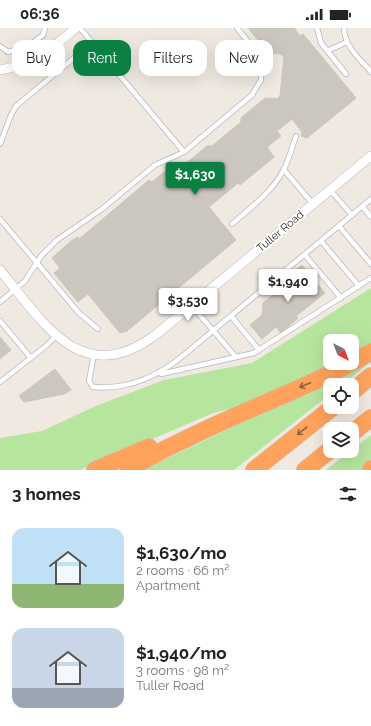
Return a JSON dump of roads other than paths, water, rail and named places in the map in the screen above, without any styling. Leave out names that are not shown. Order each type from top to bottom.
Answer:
[{"type":"highway","points":[[129,470],[146,458],[230,417],[341,370],[371,352]]},
{"type":"highway","points":[[359,386],[371,376]]},
{"type":"highway","points":[[254,470],[324,414]]},
{"type":"highway","points":[[95,470],[194,428],[230,417]]},
{"type":"highway","points":[[359,427],[371,418]]},
{"type":"highway","points":[[305,470],[323,456]]},
{"type":"street","points":[[59,40],[70,30]]},
{"type":"street","points":[[0,70],[12,68]]},
{"type":"street","name":"Tuller Road","points":[[0,270],[56,336],[76,349],[94,354],[120,354],[135,348],[154,336],[371,156]]},
{"type":"lane","points":[[36,40],[43,35],[45,28]]},
{"type":"lane","points":[[80,28],[90,40]]},
{"type":"lane","points":[[0,302],[27,278],[37,263],[57,240],[102,208],[155,165],[184,152],[248,99],[259,85],[262,74],[259,57],[237,28]]},
{"type":"lane","points":[[317,28],[320,40],[346,74]]},
{"type":"lane","points":[[344,28],[347,42],[371,72]]},
{"type":"lane","points":[[327,51],[347,42]]},
{"type":"lane","points":[[0,46],[8,52],[12,51]]},
{"type":"lane","points":[[0,144],[16,106],[73,59]]},
{"type":"lane","points":[[120,76],[184,152]]},
{"type":"lane","points":[[232,224],[268,192],[284,170],[296,136]]},
{"type":"lane","points":[[284,170],[313,204]]},
{"type":"lane","points":[[330,190],[352,215]]},
{"type":"lane","points":[[150,377],[171,366],[371,199]]},
{"type":"lane","points":[[362,207],[371,217]]},
{"type":"lane","points":[[0,219],[82,316],[98,329]]},
{"type":"lane","points":[[339,226],[371,264]]},
{"type":"lane","points":[[322,241],[359,286]]},
{"type":"lane","points":[[305,255],[341,298]]},
{"type":"lane","points":[[94,354],[89,382],[93,386],[120,385],[236,357],[259,350],[371,278]]},
{"type":"lane","points":[[191,305],[236,357]]},
{"type":"lane","points":[[231,316],[259,350]]},
{"type":"lane","points":[[0,321],[31,358]]},
{"type":"lane","points":[[0,382],[56,336]]}]
